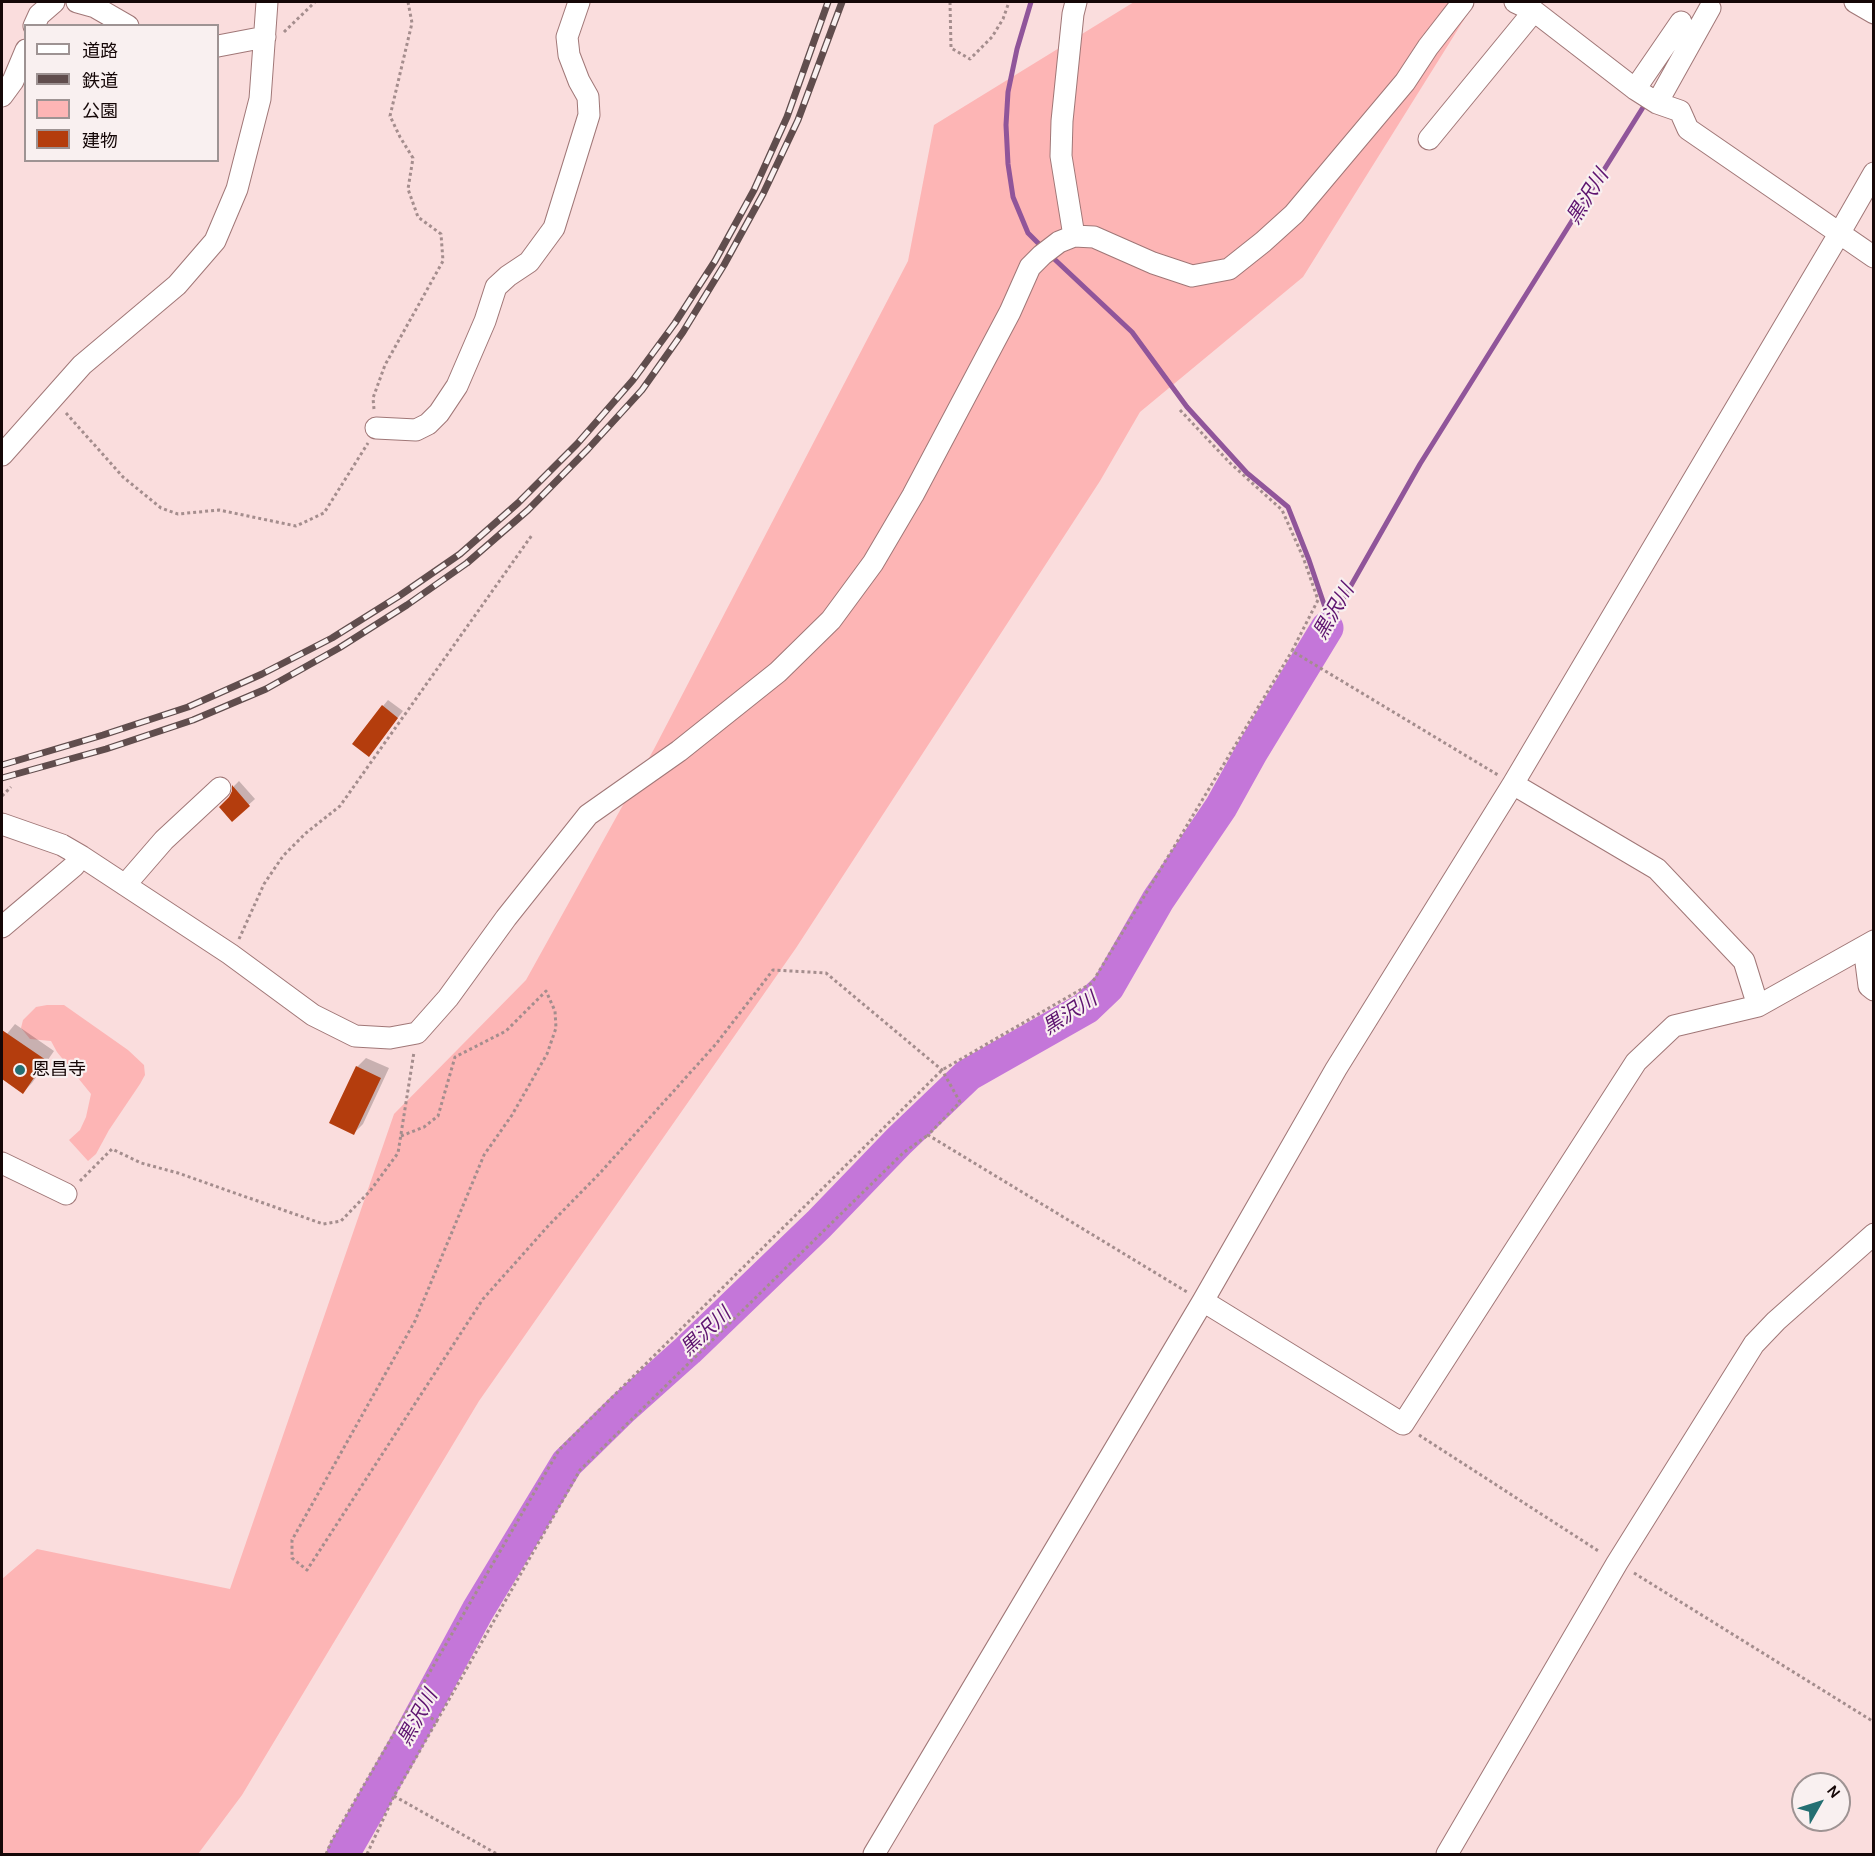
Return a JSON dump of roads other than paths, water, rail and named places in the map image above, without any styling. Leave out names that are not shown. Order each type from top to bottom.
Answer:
[{"type":"street","points":[[35,24],[39,15],[54,2]]},
{"type":"street","points":[[77,2],[95,7],[125,24]]},
{"type":"street","points":[[2,455],[82,365],[177,285],[215,241],[237,189],[260,99],[267,2]]},
{"type":"street","points":[[376,428],[416,430],[428,424],[439,412],[457,386],[485,321],[496,287],[529,262],[554,228],[589,115],[588,97],[569,56],[567,37],[579,2]]},
{"type":"street","points":[[1074,236],[1061,156],[1062,121],[1076,2]]},
{"type":"street","points":[[2,824],[62,845],[81,856],[230,954],[313,1015],[354,1036],[390,1038],[417,1033],[448,998],[506,918],[588,815],[679,751],[769,679],[831,620],[873,562],[913,495],[1010,312],[1030,267],[1059,242],[1074,236],[1095,237],[1153,263],[1192,276],[1229,268],[1294,214],[1405,82],[1428,47],[1463,2]]},
{"type":"street","points":[[1515,2],[1534,11],[1635,89],[1657,102],[1680,111],[1688,129],[1874,257]]},
{"type":"street","points":[[1856,2],[1874,13]]},
{"type":"street","points":[[1657,102],[1710,8]]},
{"type":"street","points":[[1429,139],[1534,11]]},
{"type":"street","points":[[1635,89],[1681,22]]},
{"type":"street","points":[[219,46],[264,45]]},
{"type":"street","points":[[2,96],[13,81],[24,55]]},
{"type":"street","points":[[874,1854],[1203,1301],[1336,1069],[1513,784],[1874,173]]},
{"type":"street","points":[[1513,784],[1657,869],[1744,961],[1758,1006]]},
{"type":"street","points":[[125,885],[164,840],[220,788]]},
{"type":"street","points":[[2,927],[74,866],[81,856]]},
{"type":"street","points":[[1203,1301],[1403,1424],[1636,1062],[1674,1026],[1758,1006],[1869,944],[1869,986],[1874,990]]},
{"type":"street","points":[[2,1163],[66,1194]]},
{"type":"street","points":[[1447,1854],[1617,1563],[1755,1344],[1776,1321],[1874,1234]]},
{"type":"waterway","points":[[1031,2],[1017,49],[1008,92],[1006,125],[1013,197],[1028,233],[1043,248]]},
{"type":"waterway","name":"黒沢川","points":[[1328,626],[1420,464],[1647,101]]},
{"type":"waterway","points":[[1050,255],[1132,332],[1187,407],[1247,473],[1288,507],[1326,610],[1327,628]]},
{"type":"waterway","name":"黒沢川","points":[[343,1854],[478,1610],[567,1463],[819,1224],[899,1141],[968,1075],[1086,1008],[1108,987],[1158,900],[1221,807],[1327,628]]},
{"type":"railway","points":[[2,765],[188,707],[262,674],[332,638],[399,596],[460,554],[518,503],[577,444],[633,380],[675,323],[715,261],[754,190],[787,117],[828,2]]},
{"type":"railway","points":[[2,778],[106,749],[193,720],[266,689],[339,648],[407,605],[467,563],[528,510],[642,390],[683,332],[724,265],[763,194],[798,120],[842,2]]},
{"type":"place","name":"恩昌寺","points":[[20,1070]]}]
